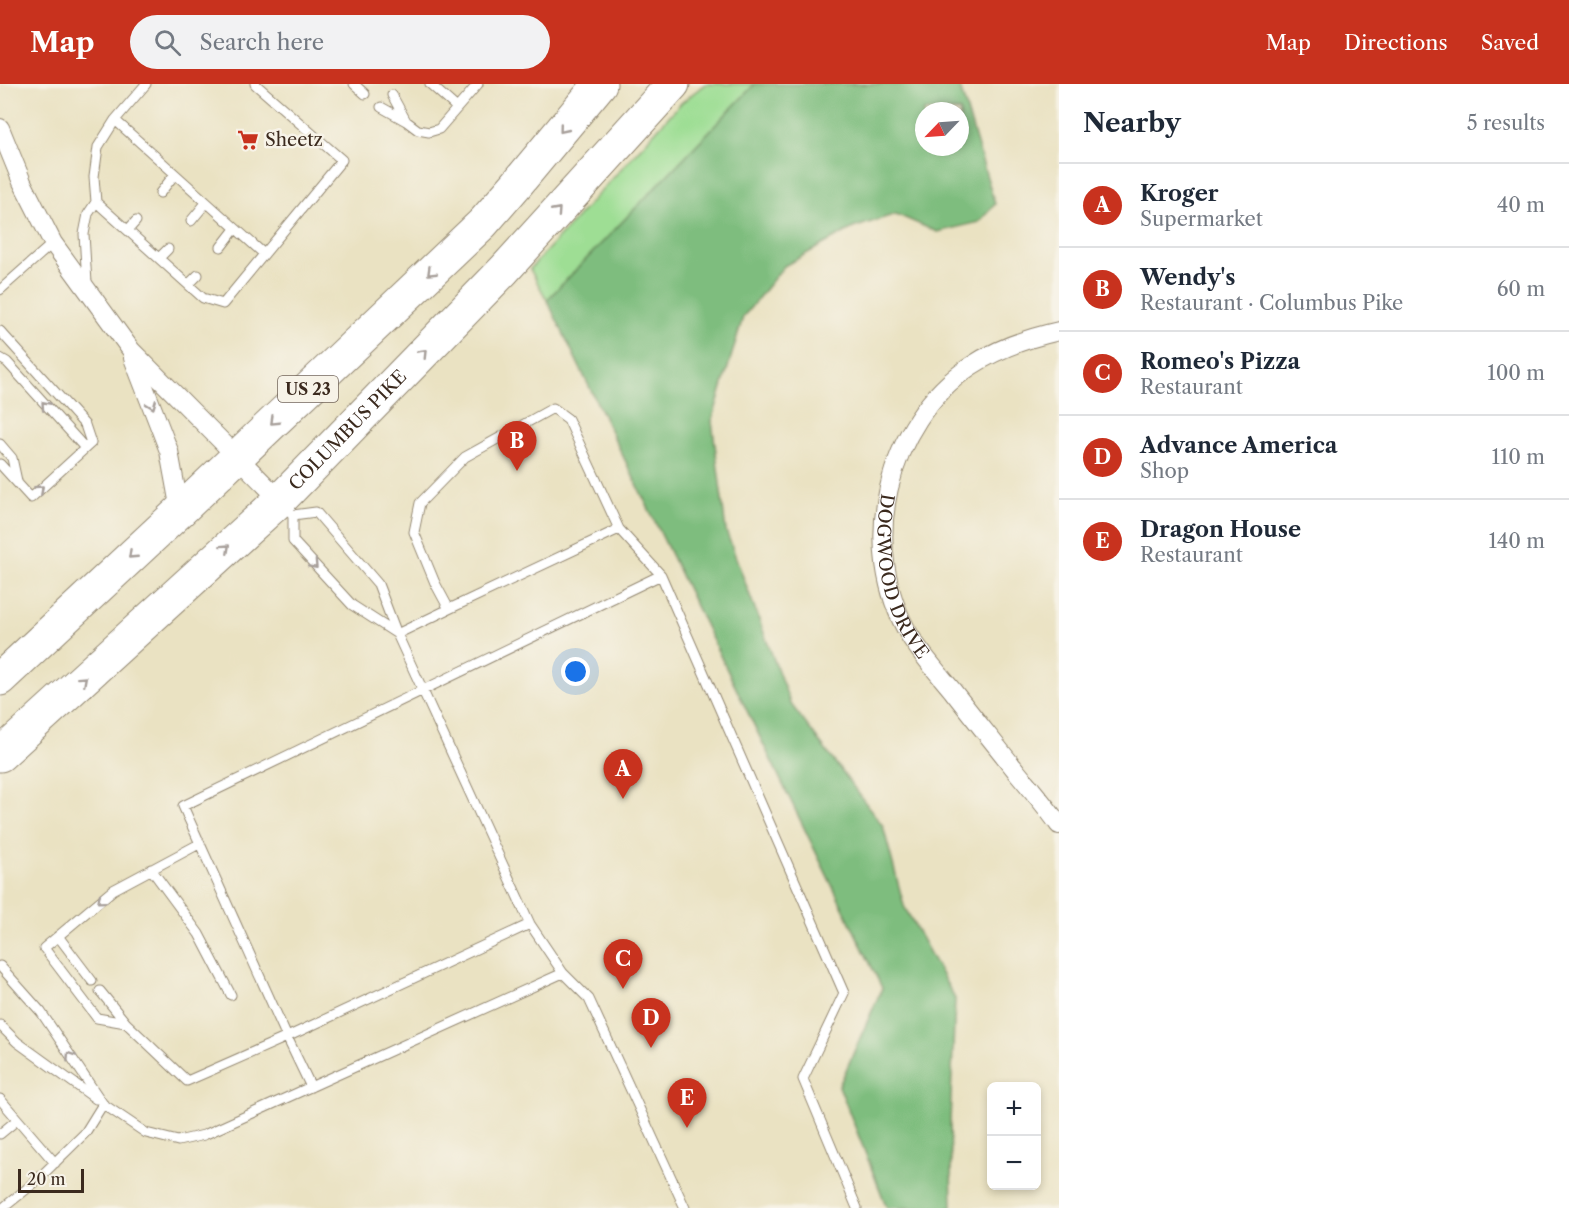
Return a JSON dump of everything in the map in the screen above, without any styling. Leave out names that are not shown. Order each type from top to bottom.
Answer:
[{"type":"highway","name":"US 23","points":[[0,679],[483,223],[600,84]]},
{"type":"highway","name":"COLUMBUS PIKE","points":[[0,755],[286,507],[674,84]]},
{"type":"street","points":[[0,128],[22,182],[52,243],[130,350],[238,456],[286,507]]},
{"type":"street","name":"DOGWOOD DRIVE","points":[[1059,331],[1034,336],[994,352],[970,366],[951,381],[930,404],[904,443],[885,504],[883,537],[884,558],[893,596],[910,636],[1059,825]]},
{"type":"street","points":[[130,350],[169,451],[180,510]]},
{"type":"lane","points":[[87,292],[84,234],[88,214],[96,202],[94,177],[98,147],[115,120],[146,84]]},
{"type":"lane","points":[[96,202],[203,298],[223,304],[342,160],[255,84]]},
{"type":"lane","points":[[354,84],[365,94]]},
{"type":"lane","points":[[430,84],[457,108]]},
{"type":"lane","points":[[381,107],[418,130],[429,132],[439,129],[478,84]]},
{"type":"lane","points":[[392,95],[406,121]]},
{"type":"lane","points":[[115,120],[264,254]]},
{"type":"lane","points":[[160,193],[175,174]]},
{"type":"lane","points":[[191,221],[206,203]]},
{"type":"lane","points":[[128,230],[136,221]]},
{"type":"lane","points":[[221,247],[236,229]]},
{"type":"lane","points":[[0,290],[52,243]]},
{"type":"lane","points":[[159,258],[168,249]]},
{"type":"lane","points":[[189,284],[198,275]]},
{"type":"lane","points":[[0,331],[85,425],[91,443],[31,498],[0,464]]},
{"type":"lane","points":[[0,358],[85,448]]},
{"type":"lane","points":[[449,609],[435,583],[414,532],[420,503],[465,457],[553,408],[568,419],[619,529],[661,575],[844,993],[803,1079],[857,1208]]},
{"type":"lane","points":[[0,444],[12,458],[17,483]]},
{"type":"lane","points":[[397,634],[352,605],[293,541],[286,507],[316,512],[378,584],[397,634],[530,924],[563,973],[589,999],[685,1208]]},
{"type":"lane","points":[[397,634],[619,529]]},
{"type":"lane","points":[[311,1087],[183,806],[661,575]]},
{"type":"lane","points":[[126,1023],[97,1018],[44,948],[113,890],[199,844]]},
{"type":"lane","points":[[151,869],[199,934],[231,995]]},
{"type":"lane","points":[[100,991],[141,1039],[187,1081],[530,924]]},
{"type":"lane","points":[[58,936],[92,981]]},
{"type":"lane","points":[[0,966],[41,1012],[103,1104]]},
{"type":"lane","points":[[0,1025],[17,1042],[146,1133],[178,1141],[204,1135],[563,973]]},
{"type":"lane","points":[[0,1099],[55,1163]]},
{"type":"lane","points":[[3,1208],[34,1183],[85,1133],[103,1104]]},
{"type":"lane","points":[[0,1134],[17,1120]]},
{"type":"green space","points":[[705,84],[755,84],[547,300],[530,269],[681,103]]},
{"type":"green space","points":[[755,84],[959,84],[964,102],[915,102],[915,156],[969,156],[969,117],[995,204],[979,222],[937,232],[896,214],[853,228],[784,266],[743,317],[712,421],[726,531],[790,703],[883,826],[904,906],[955,999],[950,1122],[952,1208],[887,1208],[839,1086],[882,988],[547,300]]},
{"type":"place","name":"Sheetz","points":[[248,140]]},
{"type":"place","name":"Wendy's","points":[[517,471]]},
{"type":"place","name":"Kroger","points":[[623,799]]},
{"type":"place","name":"Romeo's Pizza","points":[[623,989]]},
{"type":"place","name":"Advance America","points":[[651,1048]]},
{"type":"place","name":"Dragon House","points":[[687,1128]]}]
